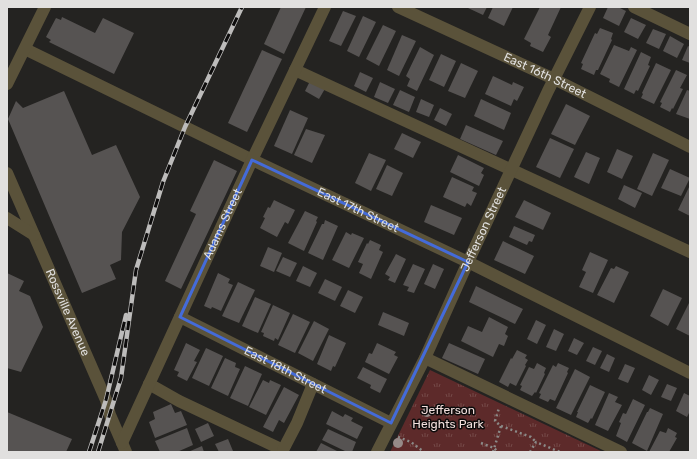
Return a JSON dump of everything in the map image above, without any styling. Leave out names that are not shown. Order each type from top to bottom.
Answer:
[{"type":"street","points":[[7,84],[44,7]]},
{"type":"street","name":"Adams Street","points":[[124,447],[149,384],[252,160],[325,7]]},
{"type":"street","name":"East 16th Street","points":[[398,7],[554,79],[690,147]]},
{"type":"street","name":"Jefferson Street","points":[[377,452],[425,358],[511,170],[590,7]]},
{"type":"street","points":[[634,7],[690,34]]},
{"type":"street","name":"East 17th Street","points":[[24,49],[252,160],[468,262],[690,373]]},
{"type":"street","points":[[295,70],[690,252]]},
{"type":"street","name":"Rossville Avenue","points":[[7,173],[106,400],[124,447]]},
{"type":"street","points":[[7,218],[34,235]]},
{"type":"street","name":"East 18th Street","points":[[180,317],[313,384],[389,428]]},
{"type":"street","points":[[425,358],[621,452]]},
{"type":"street","points":[[149,384],[283,451],[313,384]]},
{"type":"path","points":[[505,396],[495,421],[501,426],[531,437],[536,442],[560,452]]},
{"type":"path","points":[[493,452],[501,426]]},
{"type":"path","points":[[389,428],[424,452]]},
{"type":"path","points":[[530,452],[536,442]]},
{"type":"path","points":[[481,443],[494,448],[498,452]]},
{"type":"highlighted area","points":[[252,160],[468,262],[391,423],[180,317]]},
{"type":"green space","name":"Jefferson Heights Park","points":[[430,370],[603,452],[390,452]]},
{"type":"building","points":[[281,7],[306,7],[284,54],[264,44]]},
{"type":"building","points":[[487,7],[483,15],[468,8]]},
{"type":"building","points":[[493,7],[513,7],[504,26],[488,18]]},
{"type":"building","points":[[540,7],[561,7],[548,35],[551,37],[543,52],[530,46],[531,43],[524,39]]},
{"type":"building","points":[[608,7],[618,7],[626,11],[619,26],[603,18]]},
{"type":"building","points":[[343,11],[356,16],[341,46],[329,41]]},
{"type":"building","points":[[363,16],[376,22],[359,57],[347,51]]},
{"type":"building","points":[[62,17],[95,33],[103,18],[134,33],[114,74],[49,42],[51,40],[46,37],[56,18],[61,20]]},
{"type":"building","points":[[631,18],[646,25],[638,39],[624,32]]},
{"type":"building","points":[[383,25],[396,31],[379,66],[366,59]]},
{"type":"building","points":[[600,28],[613,33],[612,40],[598,70],[596,70],[594,75],[581,69],[583,64],[581,63],[595,33],[597,34]]},
{"type":"building","points":[[653,29],[666,34],[659,49],[646,43]]},
{"type":"building","points":[[402,35],[416,41],[399,76],[387,70]]},
{"type":"building","points":[[670,36],[684,44],[677,58],[663,51]]},
{"type":"building","points":[[614,45],[629,51],[631,47],[637,50],[619,87],[609,82],[610,79],[600,74]]},
{"type":"building","points":[[688,46],[690,47],[690,63],[682,60]]},
{"type":"building","points":[[420,47],[434,55],[417,91],[407,86],[410,79],[406,76]]},
{"type":"building","points":[[262,50],[282,59],[247,132],[228,123]]},
{"type":"building","points":[[641,52],[651,57],[648,65],[650,66],[638,91],[636,90],[634,94],[624,89]]},
{"type":"building","points":[[441,54],[456,61],[444,87],[429,80]]},
{"type":"building","points":[[461,63],[478,71],[465,98],[448,91]]},
{"type":"building","points":[[656,63],[671,70],[654,104],[641,98]]},
{"type":"building","points":[[676,70],[687,75],[680,88],[683,89],[670,112],[660,107],[662,103],[660,102]]},
{"type":"building","points":[[360,72],[373,78],[366,92],[354,86]]},
{"type":"building","points":[[493,76],[512,85],[513,82],[524,87],[517,101],[514,99],[511,106],[485,94]]},
{"type":"building","points":[[311,79],[326,87],[319,99],[305,91]]},
{"type":"building","points":[[380,82],[395,89],[388,103],[374,97]]},
{"type":"building","points":[[400,90],[415,97],[409,112],[393,105]]},
{"type":"building","points":[[687,90],[690,91],[690,119],[676,114]]},
{"type":"building","points":[[64,91],[92,155],[116,145],[140,197],[122,232],[121,260],[110,265],[116,279],[82,293],[8,119],[16,101],[23,108]]},
{"type":"building","points":[[421,99],[434,105],[429,117],[416,112]]},
{"type":"building","points":[[481,99],[511,113],[504,130],[474,116]]},
{"type":"building","points":[[566,104],[590,116],[575,145],[551,134]]},
{"type":"building","points":[[440,108],[452,114],[446,126],[434,120]]},
{"type":"building","points":[[290,110],[308,118],[292,154],[274,146]]},
{"type":"building","points":[[466,125],[503,141],[496,155],[460,139]]},
{"type":"building","points":[[306,129],[325,135],[312,163],[294,155]]},
{"type":"building","points":[[402,133],[421,142],[413,158],[394,149]]},
{"type":"building","points":[[550,138],[574,149],[560,178],[536,167]]},
{"type":"building","points":[[617,149],[633,156],[622,179],[607,172]]},
{"type":"building","points":[[586,152],[600,158],[589,184],[574,177]]},
{"type":"building","points":[[369,153],[386,160],[371,191],[355,183]]},
{"type":"building","points":[[653,153],[669,160],[652,196],[637,189]]},
{"type":"building","points":[[458,155],[484,168],[481,173],[484,175],[479,186],[450,172]]},
{"type":"building","points":[[214,160],[237,171],[181,289],[165,281],[196,214],[190,211]]},
{"type":"building","points":[[387,165],[403,173],[392,196],[376,189]]},
{"type":"building","points":[[670,169],[690,178],[681,196],[661,188]]},
{"type":"building","points":[[452,177],[474,187],[472,191],[477,193],[471,206],[467,203],[465,207],[443,197]]},
{"type":"building","points":[[624,185],[642,193],[635,208],[618,199]]},
{"type":"building","points":[[690,185],[690,216],[678,210]]},
{"type":"building","points":[[274,200],[295,210],[288,224],[285,222],[277,237],[260,228],[268,207],[270,208]]},
{"type":"building","points":[[524,200],[551,213],[543,230],[515,217]]},
{"type":"building","points":[[431,205],[462,218],[454,235],[424,222]]},
{"type":"building","points":[[305,211],[318,217],[304,251],[288,243]]},
{"type":"building","points":[[325,220],[338,226],[323,260],[308,253]]},
{"type":"building","points":[[514,226],[535,235],[532,242],[529,241],[527,245],[509,237]]},
{"type":"building","points":[[346,232],[351,235],[352,233],[364,238],[349,268],[332,260]]},
{"type":"building","points":[[370,240],[381,245],[379,250],[383,252],[371,279],[359,273],[363,264],[358,262]]},
{"type":"building","points":[[503,241],[534,256],[525,274],[494,260]]},
{"type":"building","points":[[268,247],[282,253],[274,272],[260,266]]},
{"type":"building","points":[[590,252],[608,260],[593,293],[579,287],[586,272],[582,270]]},
{"type":"building","points":[[396,254],[406,259],[395,283],[388,280],[390,277],[385,274]]},
{"type":"building","points":[[283,257],[297,263],[290,277],[276,271]]},
{"type":"building","points":[[413,264],[425,269],[414,293],[407,291],[409,287],[403,285]]},
{"type":"building","points":[[433,264],[444,269],[435,289],[424,284]]},
{"type":"building","points":[[303,266],[317,273],[310,287],[296,281]]},
{"type":"building","points":[[616,266],[629,272],[614,303],[597,295],[611,268],[614,269]]},
{"type":"building","points":[[7,273],[24,281],[19,291],[30,296],[43,327],[21,372],[7,368]]},
{"type":"building","points":[[218,273],[230,279],[228,283],[233,285],[221,311],[212,307],[211,309],[204,306]]},
{"type":"building","points":[[325,279],[342,287],[335,301],[318,293]]},
{"type":"building","points":[[238,282],[255,290],[239,323],[222,316]]},
{"type":"building","points":[[476,286],[523,309],[515,324],[469,302]]},
{"type":"building","points":[[663,289],[682,298],[668,326],[650,316]]},
{"type":"building","points":[[348,290],[363,297],[355,313],[340,306]]},
{"type":"building","points":[[255,297],[271,304],[258,333],[242,326]]},
{"type":"building","points":[[690,301],[690,336],[676,329]]},
{"type":"building","points":[[273,305],[290,313],[278,340],[275,338],[274,341],[263,336],[264,333],[261,332]]},
{"type":"building","points":[[383,312],[409,323],[404,336],[378,325]]},
{"type":"building","points":[[293,314],[310,322],[295,353],[278,345]]},
{"type":"building","points":[[489,317],[508,327],[505,334],[508,336],[504,346],[499,344],[493,357],[461,341],[468,326],[482,332]]},
{"type":"building","points":[[536,320],[546,325],[537,344],[527,339]]},
{"type":"building","points":[[314,321],[329,329],[313,361],[298,353]]},
{"type":"building","points":[[554,329],[564,334],[556,351],[546,347]]},
{"type":"building","points":[[329,335],[346,343],[335,367],[333,366],[331,371],[317,364]]},
{"type":"building","points":[[574,338],[584,343],[577,355],[568,351]]},
{"type":"building","points":[[186,343],[200,350],[194,361],[197,362],[187,381],[177,376],[179,372],[174,370]]},
{"type":"building","points":[[377,343],[396,352],[394,355],[398,357],[389,374],[365,362],[369,353],[372,354]]},
{"type":"building","points":[[449,343],[485,359],[478,374],[442,358]]},
{"type":"building","points":[[593,347],[602,351],[595,365],[586,361]]},
{"type":"building","points":[[206,348],[223,356],[209,386],[192,378]]},
{"type":"building","points":[[517,350],[527,355],[525,358],[528,360],[516,386],[510,383],[508,387],[499,382],[511,358],[512,359]]},
{"type":"building","points":[[607,354],[615,358],[609,372],[600,368]]},
{"type":"building","points":[[225,358],[236,363],[235,367],[240,369],[228,396],[211,388]]},
{"type":"building","points":[[537,363],[546,368],[545,374],[536,393],[535,392],[532,396],[520,390],[522,386],[520,385],[529,367],[534,369]]},
{"type":"building","points":[[558,363],[569,368],[568,373],[555,401],[550,399],[548,402],[539,398],[541,394],[539,393],[553,365],[556,367]]},
{"type":"building","points":[[625,364],[635,368],[628,383],[618,379]]},
{"type":"building","points":[[245,366],[262,374],[248,406],[230,398]]},
{"type":"building","points":[[363,367],[387,379],[380,393],[370,388],[371,385],[357,378]]},
{"type":"building","points":[[575,369],[590,377],[571,415],[556,408]]},
{"type":"building","points":[[649,375],[659,380],[651,395],[642,390]]},
{"type":"building","points":[[263,380],[269,383],[270,380],[281,385],[266,415],[249,407]]},
{"type":"building","points":[[667,384],[677,388],[671,401],[661,397]]},
{"type":"building","points":[[590,385],[605,392],[592,419],[591,418],[588,423],[576,417]]},
{"type":"building","points":[[284,387],[299,395],[284,423],[279,420],[273,432],[263,427]]},
{"type":"building","points":[[609,393],[618,397],[615,402],[622,405],[608,431],[595,425]]},
{"type":"building","points":[[684,393],[690,396],[690,411],[687,417],[676,411]]},
{"type":"building","points":[[633,399],[645,405],[627,442],[616,436],[621,423],[619,422],[623,413],[626,414]]},
{"type":"building","points":[[171,404],[175,413],[181,411],[187,425],[155,438],[149,422],[155,419],[153,412]]},
{"type":"building","points":[[650,408],[663,414],[647,451],[632,443]]},
{"type":"building","points":[[332,411],[343,417],[345,414],[353,418],[351,421],[363,427],[357,439],[326,424]]},
{"type":"building","points":[[7,412],[72,439],[66,452],[7,452]]},
{"type":"building","points":[[208,423],[214,436],[201,442],[195,429]]},
{"type":"building","points":[[187,428],[193,445],[177,452],[160,452],[155,441]]},
{"type":"building","points":[[668,428],[677,433],[675,437],[677,438],[669,452],[649,452],[660,431],[666,433]]},
{"type":"building","points":[[328,429],[356,442],[352,452],[347,452],[322,440]]},
{"type":"building","points":[[228,439],[233,451],[219,452],[215,444]]},
{"type":"building","points":[[321,443],[339,452],[316,452]]},
{"type":"building","points":[[202,446],[204,452],[188,452]]},
{"type":"railway","points":[[98,452],[121,378],[136,270],[163,182],[185,127],[242,7]]},
{"type":"railway","points":[[89,452],[106,400],[126,315]]}]
